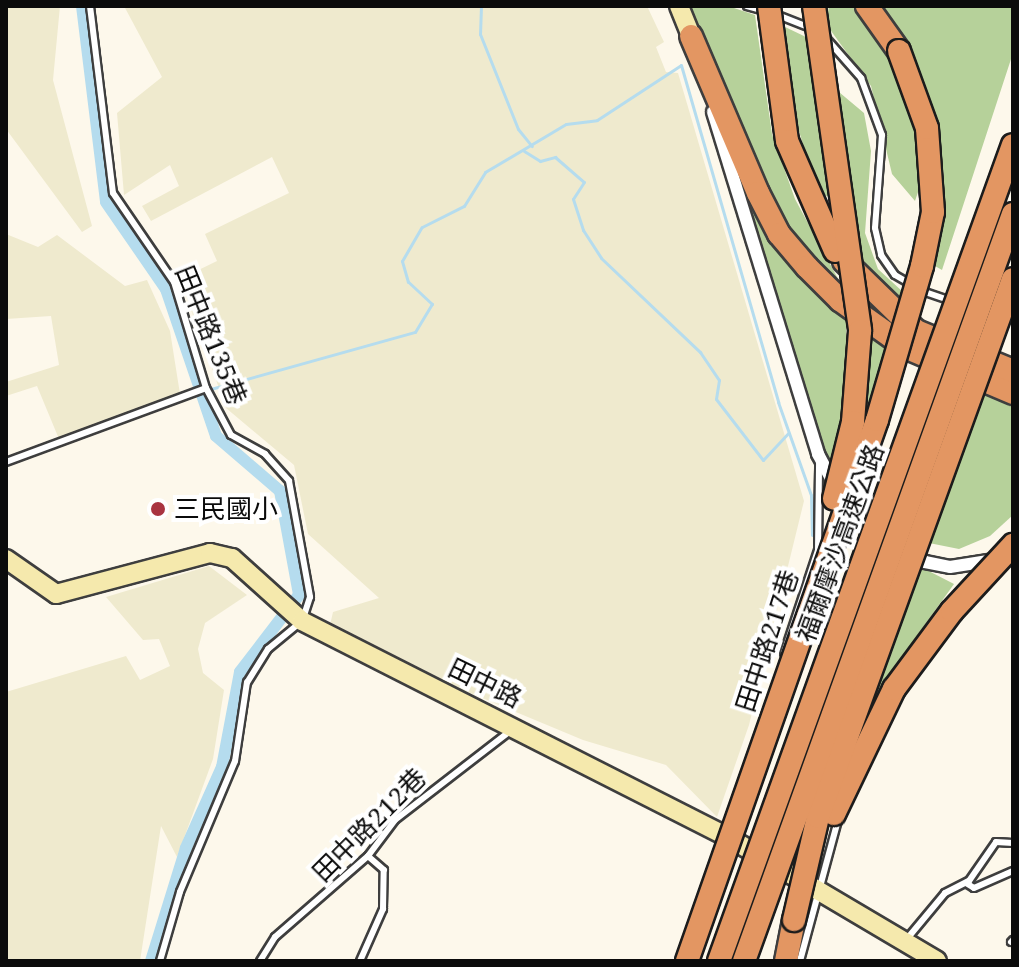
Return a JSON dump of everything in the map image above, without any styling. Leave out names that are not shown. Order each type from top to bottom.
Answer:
[{"type":"highway","points":[[769,6],[787,141],[835,251],[916,331],[1013,371]]},
{"type":"highway","points":[[813,590],[851,434],[860,331],[814,6]]},
{"type":"highway","points":[[685,961],[905,334],[933,212],[927,128],[899,51],[867,6]]},
{"type":"highway","points":[[691,36],[758,193],[779,234],[807,267],[840,300],[907,348],[1013,393]]},
{"type":"highway","name":"福爾摩沙高速公路","points":[[719,961],[1013,145]]},
{"type":"highway","name":"福爾摩沙高速公路","points":[[744,961],[1013,214]]},
{"type":"highway","points":[[786,961],[818,817],[1013,279]]},
{"type":"highway","points":[[794,920],[834,813],[894,689],[952,611],[1013,545]]},
{"type":"street","points":[[679,6],[691,36],[818,454],[855,517],[882,542],[950,567],[1013,553]]},
{"type":"street","name":"田中路","points":[[6,559],[56,594],[222,554],[293,612],[726,836],[937,961]]},
{"type":"lane","name":"田中路135巷","points":[[90,6],[113,193],[174,282],[206,388],[231,435],[265,454],[289,481],[310,597],[293,612]]},
{"type":"lane","points":[[747,6],[796,19],[823,35],[861,78],[882,135],[875,228],[895,275],[922,291],[1013,321]]},
{"type":"lane","points":[[6,462],[206,388]]},
{"type":"lane","name":"田中路217巷","points":[[685,961],[818,550],[818,454]]},
{"type":"lane","points":[[800,961],[815,890],[849,787],[890,711],[969,596]]},
{"type":"lane","points":[[160,961],[184,879],[235,761],[247,682],[293,612]]},
{"type":"lane","name":"田中路212巷","points":[[260,961],[275,937],[368,856],[395,820],[516,727]]},
{"type":"lane","points":[[904,942],[945,893],[966,883],[996,842],[1013,843]]},
{"type":"lane","points":[[360,961],[383,909],[384,870],[368,856]]},
{"type":"lane","points":[[966,883],[974,888],[1013,871]]},
{"type":"shaded area","points":[[6,6],[60,6],[53,80],[92,226],[82,232],[6,129]]},
{"type":"shaded area","points":[[124,6],[647,6],[664,42],[656,47],[666,72],[678,73],[804,501],[749,725],[717,817],[666,765],[583,740],[415,670],[330,625],[333,612],[379,598],[308,534],[294,465],[226,408],[180,279],[217,261],[205,234],[289,193],[272,157],[151,221],[142,206],[179,186],[170,165],[124,195],[117,113],[162,77]]},
{"type":"shaded area","points":[[6,234],[38,247],[57,235],[125,286],[147,280],[170,331],[180,394],[59,439],[37,386],[6,396],[6,382],[59,365],[51,316],[6,319]]},
{"type":"shaded area","points":[[209,566],[247,595],[205,623],[198,649],[203,673],[224,690],[213,759],[177,857],[161,826],[140,961],[6,961],[6,692],[126,656],[140,680],[170,666],[159,639],[143,640],[106,597]]},
{"type":"green space","points":[[686,6],[728,6],[755,15],[772,134],[795,199],[843,288],[795,244]]},
{"type":"green space","points":[[829,6],[854,6],[878,31],[915,106],[923,177],[915,201],[892,174],[871,86],[826,24]]},
{"type":"green space","points":[[882,6],[1013,6],[1013,53],[942,270],[935,266],[944,175],[922,77]]},
{"type":"green space","points":[[783,26],[806,37],[834,200],[817,191],[793,111]]},
{"type":"green space","points":[[833,87],[864,113],[871,151],[865,233],[878,269],[903,292],[898,304],[864,266]]},
{"type":"green space","points":[[749,208],[846,318],[848,410],[834,469],[821,444]]},
{"type":"green space","points":[[871,334],[890,351],[867,413]]},
{"type":"green space","points":[[985,392],[1013,397],[1013,515],[990,536],[959,549],[929,543]]},
{"type":"green space","points":[[921,567],[954,584],[876,693]]},
{"type":"waterway","points":[[82,6],[106,202],[166,289],[216,436],[280,491],[299,595],[240,672],[222,767],[186,848],[151,961]]},
{"type":"waterway","points":[[481,6],[480,34],[518,129],[532,146]]},
{"type":"waterway","points":[[207,390],[415,332],[432,304],[408,282],[402,261],[422,227],[464,206],[485,172],[566,124],[597,120],[681,65],[778,402],[811,495],[812,535]]},
{"type":"waterway","points":[[524,151],[540,161],[555,157],[584,182],[573,199],[583,230],[601,258],[700,352],[719,380],[716,399],[763,460],[788,433]]},
{"type":"place","name":"三民國小","points":[[158,509]]}]
